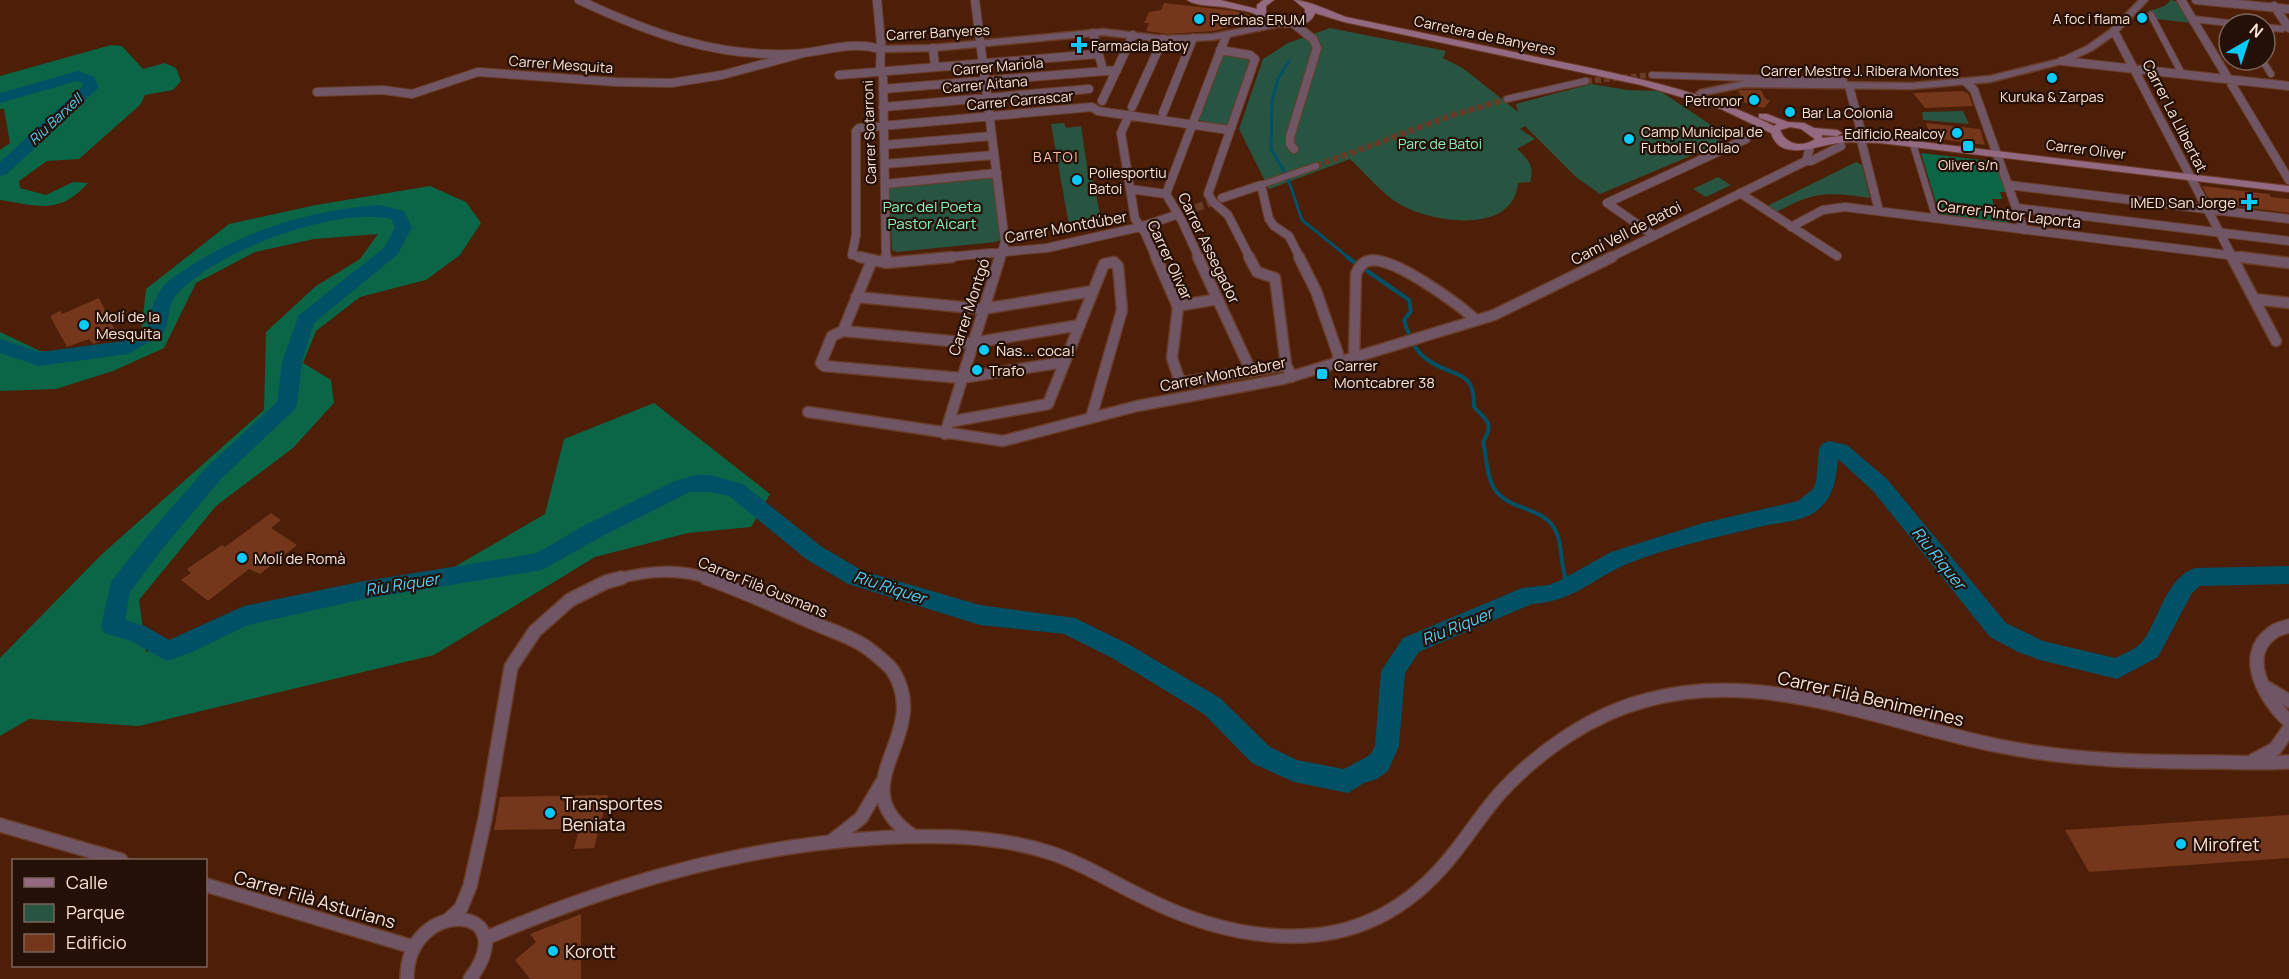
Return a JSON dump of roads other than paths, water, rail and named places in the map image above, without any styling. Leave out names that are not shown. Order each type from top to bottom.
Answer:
[{"type":"main road","points":[[1192,0],[1220,3],[1267,1]]},
{"type":"main road","points":[[1220,3],[1262,15],[1279,24],[1294,24],[1309,13],[1299,0]]},
{"type":"main road","points":[[1262,15],[1260,9],[1267,1]]},
{"type":"main road","name":"Carretera de Banyeres","points":[[1309,13],[1700,93],[1780,127]]},
{"type":"main road","name":"Carretera de Banyeres","points":[[1620,77],[1741,112],[1780,127]]},
{"type":"main road","points":[[1802,125],[1814,140],[1797,147],[1781,141],[1780,127],[1802,125]]},
{"type":"main road","name":"Carrer Oliver","points":[[1814,140],[1861,138],[2289,189]]},
{"type":"street","name":"Carrer Banyeres","points":[[579,0],[639,28],[712,50],[804,53],[845,43],[862,44],[880,49],[933,48],[1093,33],[1163,39],[1225,38],[1257,24],[1262,15]]},
{"type":"street","name":"Carrer Sotarroni","points":[[877,0],[880,72],[883,75],[886,263]]},
{"type":"street","name":"Carrer Montgó","points":[[945,435],[1005,242],[975,0]]},
{"type":"street","name":"Carrer Mestre J. Ribera Montes","points":[[1700,93],[1749,84],[1967,83],[2027,71],[2062,61],[2090,48],[2114,31],[2144,0]]},
{"type":"street","points":[[2181,0],[2289,180]]},
{"type":"street","points":[[2196,0],[2289,9]]},
{"type":"street","points":[[2270,0],[2285,28]]},
{"type":"street","points":[[2151,15],[2182,74]]},
{"type":"street","points":[[2193,19],[2217,22]]},
{"type":"street","name":"Carrer Banyeres","points":[[1243,31],[1279,24]]},
{"type":"street","points":[[1294,24],[1313,39],[1317,48],[1290,137],[1290,144],[1294,149]]},
{"type":"street","name":"Carrer La Llibertat","points":[[2114,31],[2276,341]]},
{"type":"street","points":[[1093,33],[1103,70]]},
{"type":"street","points":[[1102,101],[1132,35]]},
{"type":"street","points":[[1163,113],[1193,38]]},
{"type":"street","name":"Carrer Assegador","points":[[1225,38],[1166,194],[1182,221],[1251,371]]},
{"type":"street","name":"Carrer Olivar","points":[[1163,39],[1121,133],[1136,223],[1145,233],[1177,306],[1172,358],[1181,381]]},
{"type":"street","points":[[933,48],[935,67]]},
{"type":"street","points":[[1220,50],[1250,55],[1255,59],[1208,194],[1213,202],[1228,215],[1257,273],[1275,278],[1286,365],[1292,377]]},
{"type":"street","name":"Carrer Mesquita","points":[[317,92],[383,90],[412,94],[478,72],[616,82],[679,82],[730,73],[804,53]]},
{"type":"street","points":[[839,75],[1098,54]]},
{"type":"street","points":[[2062,61],[2289,86]]},
{"type":"street","name":"Carrer Mariola","points":[[883,89],[1117,70]]},
{"type":"street","points":[[1086,72],[1092,107]]},
{"type":"street","points":[[2269,72],[2273,78]]},
{"type":"street","points":[[1652,75],[1847,83],[1879,211]]},
{"type":"street","points":[[1507,99],[1586,81]]},
{"type":"street","points":[[1967,83],[1974,90],[2024,230]]},
{"type":"street","points":[[1723,101],[1725,93],[1732,87]]},
{"type":"street","name":"Carrer Aitana","points":[[883,107],[1089,89]]},
{"type":"street","name":"Carrer Carrascar","points":[[854,256],[856,131],[861,127],[1092,107],[1096,110],[1131,111],[1230,130]]},
{"type":"street","points":[[884,145],[992,136]]},
{"type":"street","points":[[1653,235],[1607,203],[1746,139]]},
{"type":"street","points":[[1802,163],[1814,140]]},
{"type":"street","points":[[1913,144],[1936,219]]},
{"type":"street","name":"Camí Vell de Batoi","points":[[1354,357],[1494,315],[1653,235],[1841,146]]},
{"type":"street","points":[[1797,147],[1802,163]]},
{"type":"street","points":[[885,164],[994,154]]},
{"type":"street","points":[[1222,198],[1316,166]]},
{"type":"street","points":[[885,184],[997,173]]},
{"type":"street","points":[[1261,185],[1269,219],[1289,236],[1316,291],[1338,354],[1338,362]]},
{"type":"street","points":[[2008,186],[2289,219]]},
{"type":"street","points":[[1130,189],[1166,194]]},
{"type":"street","points":[[1740,193],[1837,256]]},
{"type":"street","name":"Carrer Pintor Laporta","points":[[1791,227],[1829,208],[1845,207],[2289,263]]},
{"type":"street","points":[[2017,208],[2289,241]]},
{"type":"street","name":"Carrer Montdúber","points":[[854,256],[886,263],[1047,248],[1140,227],[1173,216]]},
{"type":"street","points":[[843,331],[872,260]]},
{"type":"street","points":[[1354,357],[1356,274],[1364,262],[1378,260],[1414,277],[1472,322]]},
{"type":"street","points":[[949,422],[1048,404],[1104,264],[1114,262],[1118,266],[1122,310],[1091,418]]},
{"type":"street","points":[[856,297],[983,309],[1093,291]]},
{"type":"street","points":[[1177,306],[1218,299]]},
{"type":"street","points":[[2254,299],[2289,303]]},
{"type":"street","points":[[1065,362],[961,378],[829,367],[821,363],[832,336],[843,331],[972,343],[1080,325]]},
{"type":"street","name":"Carrer Montcabrer","points":[[808,412],[945,435],[993,441],[1008,440],[1137,406],[1292,377],[1354,357]]},
{"type":"street","name":"Carrer Montcabrer","points":[[1181,381],[1286,365]]},
{"type":"street","name":"Carrer Filà Gusmans","points":[[447,921],[461,908],[470,886],[485,819],[511,667],[535,631],[557,610],[583,593],[616,579],[645,572],[663,571],[700,575],[845,637],[875,653],[892,668],[897,676],[905,705],[901,730],[881,784],[861,818],[833,841]]},
{"type":"street","points":[[2289,626],[2274,631],[2259,645],[2255,663],[2262,685],[2278,713],[2289,721]]},
{"type":"street","points":[[2262,685],[2289,700]]},
{"type":"street","name":"Carrer Filà Benimerines","points":[[486,938],[559,906],[665,872],[736,855],[833,841],[913,836],[990,840],[1036,849],[1083,866],[1166,910],[1210,925],[1267,935],[1318,934],[1375,919],[1406,901],[1434,878],[1502,791],[1541,757],[1590,724],[1636,704],[1668,696],[1714,690],[1756,691],[1824,703],[1942,733],[2032,751],[2144,760],[2289,762]]},
{"type":"street","points":[[2251,762],[2275,749],[2289,729]]},
{"type":"street","points":[[881,784],[890,818],[913,836]]},
{"type":"street","points":[[0,825],[114,859]]},
{"type":"street","name":"Carrer Filà Asturians","points":[[207,885],[413,946]]},
{"type":"street","points":[[407,979],[406,969],[413,946],[428,930],[447,921],[461,919],[472,921],[481,928],[486,938],[483,961],[470,979]]},
{"type":"waterway","points":[[1289,61],[1278,79],[1272,101],[1271,149],[1287,176],[1302,220],[1349,258]]},
{"type":"waterway","name":"Riu Barxell","points":[[0,98],[78,76],[89,80],[91,87],[0,171]]},
{"type":"waterway","name":"Riu Riquer","points":[[0,346],[39,359],[128,347],[156,329],[167,294],[182,280],[251,239],[321,218],[379,211],[398,215],[404,227],[392,250],[306,320],[292,362],[287,405],[214,473],[155,542],[119,589],[112,626],[137,633],[167,651],[244,616],[359,591],[542,561],[591,532],[684,486],[697,483],[710,484],[736,490],[814,553],[856,578],[980,615],[1067,625],[1120,651],[1212,706],[1261,755],[1294,771],[1348,781],[1359,772],[1368,771],[1379,763],[1387,746],[1393,671],[1411,645],[1530,595],[1550,594],[1569,587],[1619,558],[1703,532],[1804,508],[1821,494],[1826,482],[1829,449],[1840,450],[1849,456],[1880,485],[1998,630],[2040,651],[2117,669],[2150,650],[2184,586],[2195,577],[2289,575]]},
{"type":"waterway","points":[[1347,257],[1409,300],[1411,311],[1404,320],[1421,354],[1440,367],[1467,380],[1471,386],[1474,407],[1489,427],[1483,442],[1491,483],[1499,495],[1506,500],[1538,514],[1552,525],[1560,544],[1566,579]]},
{"type":"waterway","points":[[1565,578],[1569,587]]},
{"type":"tunnel","points":[[1586,81],[1652,75]]},
{"type":"tunnel","points":[[1316,166],[1450,116],[1507,99]]},
{"type":"tunnel","points":[[1173,216],[1221,199]]},
{"type":"place","name":"A foc i flama","points":[[2142,18]]},
{"type":"place","name":"Perchas ERUM","points":[[1199,19]]},
{"type":"place","name":"Farmacia Batoy","points":[[1079,45]]},
{"type":"place","name":"Kuruka & Zarpas","points":[[2052,78]]},
{"type":"place","name":"Petronor","points":[[1754,100]]},
{"type":"place","name":"Bar La Colonia","points":[[1790,112]]},
{"type":"place","name":"Edificio Realcoy","points":[[1957,133]]},
{"type":"place","name":"Camp Municipal de Futbol El Collao","points":[[1629,139]]},
{"type":"place","name":"Oliver s/n","points":[[1968,146]]},
{"type":"place","name":"Poliesportiu Batoi","points":[[1077,180]]},
{"type":"place","name":"IMED San Jorge","points":[[2249,202]]},
{"type":"place","name":"Molí de la Mesquita","points":[[84,325]]},
{"type":"place","name":"Ñas... coca!","points":[[984,350]]},
{"type":"place","name":"Trafo","points":[[977,370]]},
{"type":"place","name":"Carrer Montcabrer 38","points":[[1322,374]]},
{"type":"place","name":"Molí de Romà","points":[[242,558]]},
{"type":"place","name":"Transportes Beniata","points":[[550,813]]},
{"type":"place","name":"Mirofret","points":[[2181,844]]},
{"type":"place","name":"Korott","points":[[553,951]]},
{"type":"district","name":"BATOI","points":[[1056,156]]},
{"type":"park label","name":"Parc de Batoi","points":[[1440,143]]},
{"type":"park label","name":"Parc del Poeta Pastor Aicart","points":[[932,214]]}]
